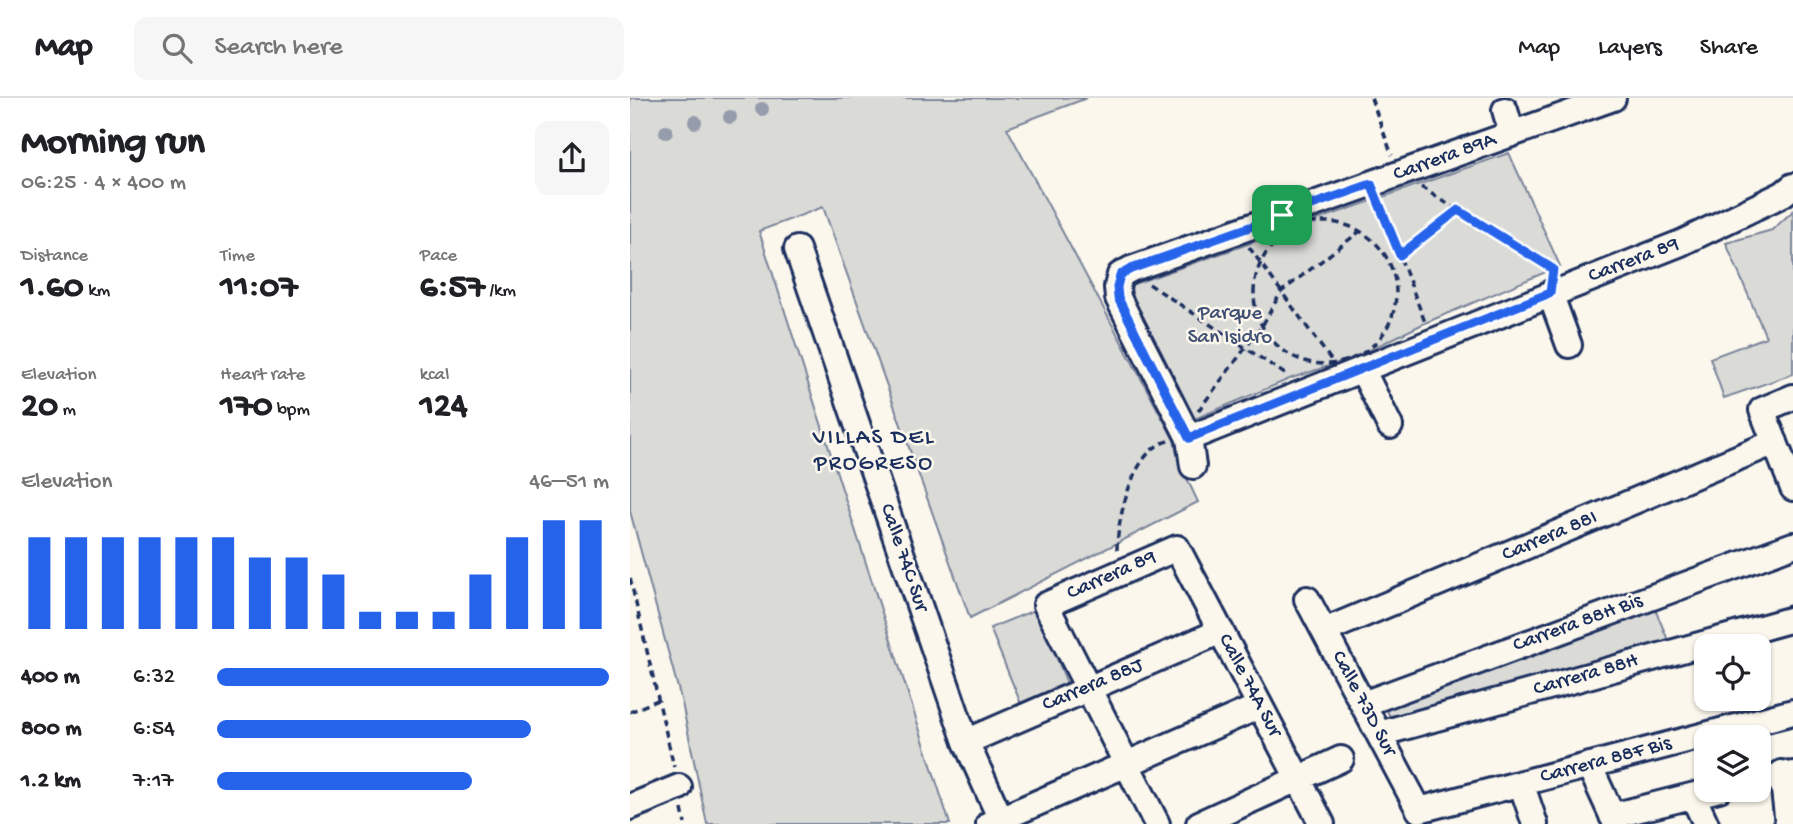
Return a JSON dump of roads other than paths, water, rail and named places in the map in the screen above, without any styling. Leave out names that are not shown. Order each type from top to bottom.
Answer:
[{"type":"street","name":"Carrera 89A","points":[[1194,438],[1118,298],[1120,275],[1231,233],[1278,208],[1399,174],[1508,122],[1613,98]]},
{"type":"street","name":"Carrera 89","points":[[1194,438],[1308,391],[1346,370],[1433,340],[1681,243],[1783,194],[1793,186]]},
{"type":"street","name":"Calle 74C Sur","points":[[797,249],[966,741],[997,822]]},
{"type":"street","points":[[1550,293],[1569,345]]},
{"type":"street","points":[[1346,370],[1390,426]]},
{"type":"street","points":[[1793,397],[1762,410],[1793,488]]},
{"type":"street","points":[[1193,466],[1194,438]]},
{"type":"street","name":"Carrera 88I","points":[[1324,631],[1775,442]]},
{"type":"street","name":"Carrera 88H Bis","points":[[1363,704],[1793,545]]},
{"type":"street","name":"Carrera 89","points":[[1088,688],[1046,606],[1177,548]]},
{"type":"street","name":"Calle 74A Sur","points":[[1177,548],[1322,824]]},
{"type":"street","name":"Calle 73D Sur","points":[[1307,599],[1419,810]]},
{"type":"street","name":"Carrera 88H","points":[[1379,734],[1793,618]]},
{"type":"street","name":"Carrera 88J","points":[[966,741],[1221,631]]},
{"type":"street","points":[[1088,688],[1157,824]]},
{"type":"street","points":[[997,822],[1260,706]]},
{"type":"street","name":"Carrera 88F Bis","points":[[1419,810],[1792,716]]},
{"type":"street","points":[[1199,824],[1341,759]]},
{"type":"street","points":[[1589,765],[1614,820],[1693,796],[1706,824]]},
{"type":"street","points":[[1778,775],[1788,824]]},
{"type":"street","points":[[1521,783],[1535,824]]},
{"type":"street","points":[[630,807],[678,787]]},
{"type":"district","name":"VILLAS DEL PROGRESO","points":[[874,451]]},
{"type":"park label","name":"Parque San Isidro","points":[[1230,326]]}]
